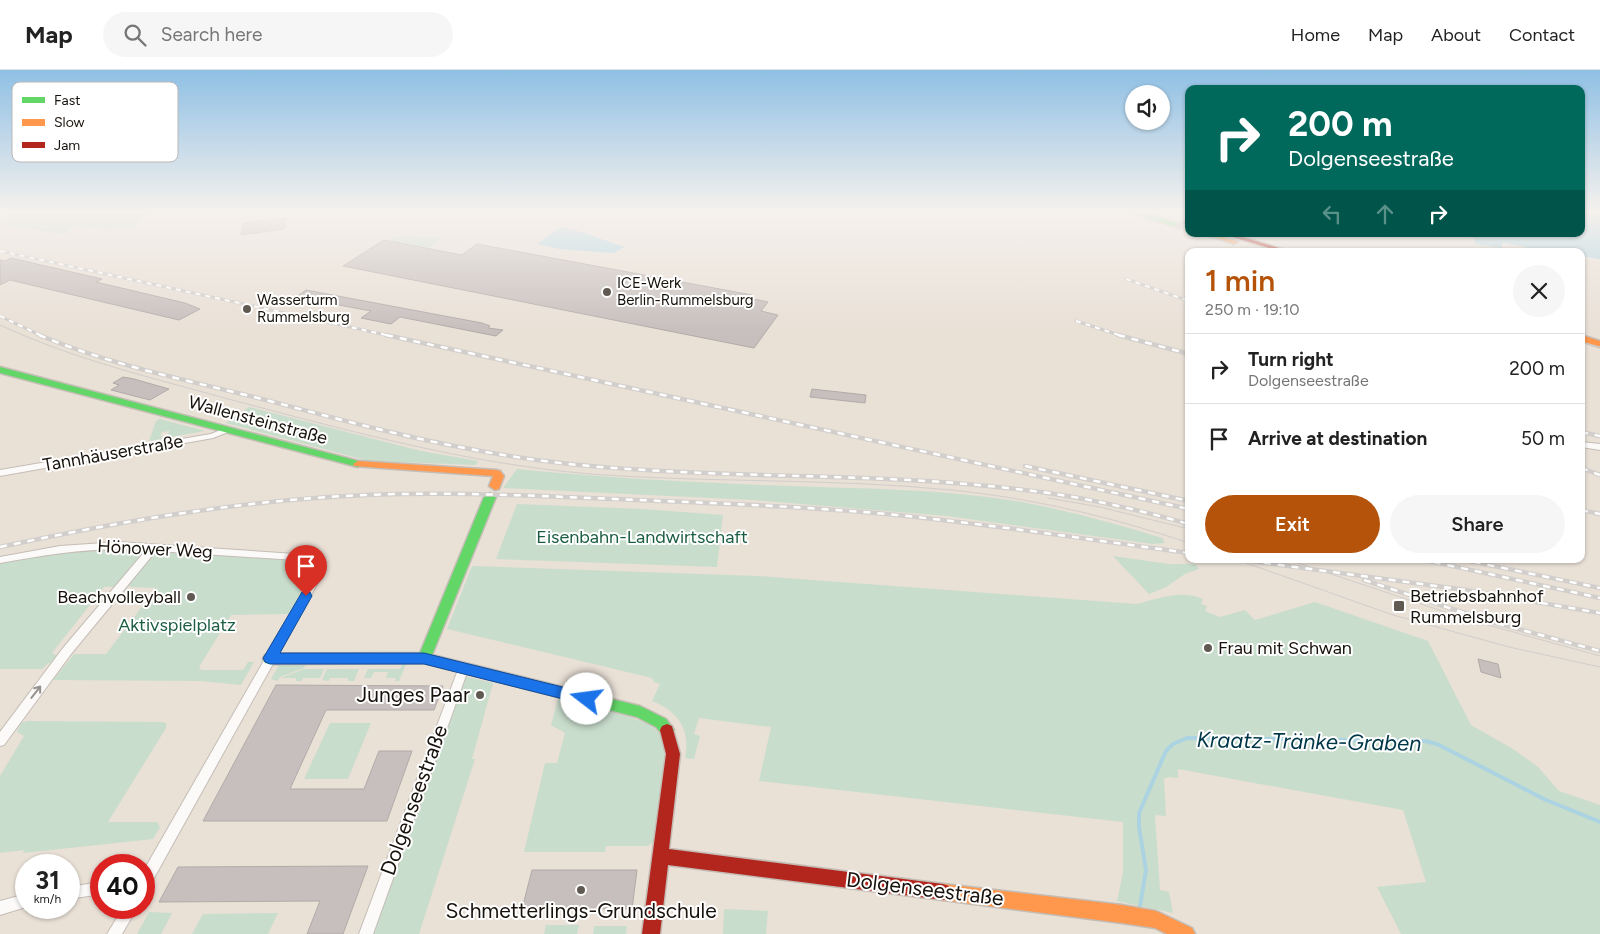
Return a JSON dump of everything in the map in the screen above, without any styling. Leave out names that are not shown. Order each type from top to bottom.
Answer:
[{"type":"street","points":[[1585,339],[1600,344]]},
{"type":"street","points":[[1585,348],[1600,352]]},
{"type":"street","name":"Wallensteinstraße","points":[[0,370],[370,467],[496,473],[499,476],[424,658]]},
{"type":"street","name":"Tannhäuserstraße","points":[[0,473],[213,436],[225,430]]},
{"type":"street","points":[[1585,445],[1600,447]]},
{"type":"street","name":"Hönower Weg","points":[[0,560],[34,552],[119,545],[312,558]]},
{"type":"street","points":[[0,741],[67,651],[153,548]]},
{"type":"street","points":[[155,862],[320,570]]},
{"type":"street","points":[[270,658],[424,658],[464,666],[640,712],[656,719],[668,730],[674,754],[651,934]]},
{"type":"street","name":"Dolgenseestraße","points":[[366,934],[464,666]]},
{"type":"street","name":"Dolgenseestraße","points":[[661,856],[1122,914],[1156,920],[1186,934]]},
{"type":"street","points":[[0,908],[15,904]]},
{"type":"street","points":[[114,934],[123,919]]},
{"type":"green space","points":[[249,407],[421,451],[478,461],[476,465],[369,461],[226,423]]},
{"type":"green space","points":[[160,419],[205,431],[165,438],[170,431],[162,432],[160,436],[163,436],[161,439],[149,441],[156,421]]},
{"type":"green space","points":[[517,469],[654,480],[910,490],[998,498],[1078,514],[1112,523],[1162,538],[1165,543],[1153,544],[947,516],[753,500],[503,488]]},
{"type":"green space","name":"Eisenbahn-Landwirtschaft","points":[[517,504],[642,509],[723,515],[717,567],[496,559]]},
{"type":"green space","points":[[108,550],[141,551],[143,555],[116,587],[104,587],[52,653],[57,656],[52,663],[48,663],[42,669],[0,669],[0,563],[54,554]]},
{"type":"green space","name":"Aktivspielplatz","points":[[161,552],[306,560],[315,563],[316,568],[290,614],[231,615],[199,667],[201,670],[243,670],[248,662],[254,662],[241,685],[201,681],[53,680],[74,654],[106,654],[156,588],[131,587],[127,585],[153,554]]},
{"type":"green space","points":[[1113,556],[1169,564],[1195,564],[1199,569],[1185,574],[1166,587],[1149,594]]},
{"type":"green space","points":[[472,566],[758,576],[1136,604],[1170,596],[1187,595],[1203,599],[1201,604],[1207,606],[1205,611],[1220,617],[1245,610],[1255,620],[1315,602],[1428,641],[1471,725],[1513,749],[1538,767],[1559,791],[1600,805],[1600,934],[1401,934],[1377,887],[1426,882],[1403,810],[1178,769],[1178,778],[1168,777],[1164,779],[1166,816],[1155,815],[1160,890],[1169,892],[1173,913],[1117,901],[1123,873],[1123,822],[759,781],[771,727],[699,718],[694,734],[700,736],[694,759],[685,758],[686,739],[684,730],[669,710],[652,701],[660,684],[654,682],[652,678],[447,629]]},
{"type":"green space","points":[[307,662],[304,668],[280,677],[278,681],[271,679],[280,663]]},
{"type":"green space","points":[[404,662],[407,662],[399,681],[395,681],[396,678],[386,678],[388,672],[374,672],[371,678],[364,678],[368,669],[400,669]]},
{"type":"green space","points":[[304,669],[324,669],[320,678],[303,678],[302,681],[296,681],[296,678],[281,678]]},
{"type":"green space","points":[[327,669],[359,669],[354,681],[348,681],[348,678],[330,678],[329,681],[322,680]]},
{"type":"green space","points":[[463,676],[493,683],[472,759],[475,759],[419,934],[372,934]]},
{"type":"green space","points":[[558,699],[610,711],[638,720],[655,729],[662,738],[664,758],[653,842],[648,846],[606,846],[605,852],[524,852],[545,763],[557,763],[565,733],[551,725]]},
{"type":"green space","points":[[28,721],[166,723],[166,728],[108,822],[157,822],[160,827],[153,839],[23,853],[24,850],[0,853],[0,776],[24,736],[17,732],[21,723]]},
{"type":"green space","points":[[330,723],[371,723],[348,779],[304,779]]},
{"type":"green space","points":[[724,909],[768,911],[766,934],[723,934]]},
{"type":"green space","points":[[155,912],[172,913],[161,934],[137,934],[145,919],[155,919]]},
{"type":"green space","points":[[278,913],[268,934],[192,934],[203,914]]},
{"type":"green space","points":[[546,925],[579,925],[577,934],[544,934]]},
{"type":"green space","points":[[594,926],[627,926],[626,934],[593,934]]},
{"type":"water","points":[[578,250],[618,250],[614,253]]},
{"type":"water","points":[[1585,250],[1600,250],[1600,259],[1585,257]]},
{"type":"building","name":"ICE-Werk Berlin-Rummelsburg","points":[[368,250],[438,250],[462,255],[468,250],[511,250],[752,295],[749,298],[768,302],[761,311],[778,315],[754,348],[343,266]]},
{"type":"building","points":[[11,258],[102,279],[96,282],[185,303],[200,309],[179,320],[10,280],[0,285],[0,260],[5,261]]},
{"type":"building","points":[[306,290],[482,323],[490,326],[488,328],[503,330],[496,336],[400,317],[391,324],[361,318],[371,311],[296,297]]},
{"type":"building","points":[[123,377],[169,389],[150,400],[111,390],[119,385],[113,383]]},
{"type":"building","points":[[812,389],[866,395],[865,403],[810,397]]},
{"type":"building","points":[[1478,659],[1498,664],[1501,678],[1481,672]]},
{"type":"building","points":[[276,685],[443,686],[434,710],[326,710],[290,789],[364,789],[379,751],[412,751],[387,821],[203,821]]},
{"type":"building","points":[[368,866],[343,934],[307,934],[320,901],[159,902],[178,867]]},
{"type":"building","name":"Schmetterlings-Grundschule","points":[[532,870],[637,870],[632,909],[522,909]]},
{"type":"waterway","name":"Kraatz-Tränke-Graben","points":[[1140,906],[1146,870],[1139,827],[1139,813],[1166,751],[1173,744],[1187,738],[1425,741],[1437,744],[1546,800],[1600,822]]},
{"type":"tram line","points":[[0,325],[57,348],[144,376],[410,445],[500,463],[591,474],[636,477],[816,482],[951,490],[1042,503],[1131,525],[1185,542]]},
{"type":"tram line","points":[[1585,343],[1600,347]]},
{"type":"tram line","points":[[1048,498],[1100,507],[1185,528]]},
{"type":"tram line","points":[[1246,563],[1393,615],[1509,647],[1600,667]]},
{"type":"tram line","points":[[1298,563],[1466,619],[1600,656]]},
{"type":"railway","points":[[0,251],[391,336]]},
{"type":"railway","points":[[1126,279],[1185,300]]},
{"type":"railway","points":[[0,316],[42,336]]},
{"type":"railway","points":[[1076,321],[1122,336]]},
{"type":"railway","points":[[39,335],[118,363],[172,377],[412,437],[510,456],[623,469],[970,484],[1082,498],[1185,523]]},
{"type":"railway","points":[[386,335],[1185,508]]},
{"type":"railway","points":[[1118,335],[1185,353]]},
{"type":"railway","points":[[1585,433],[1600,436]]},
{"type":"railway","points":[[1025,466],[1185,500]]},
{"type":"railway","points":[[1585,469],[1600,475]]},
{"type":"railway","points":[[0,547],[117,524],[235,506],[315,498],[428,494],[686,502],[862,512],[970,523],[1185,552]]},
{"type":"railway","points":[[1585,511],[1600,514]]},
{"type":"railway","points":[[1266,563],[1466,590],[1600,613]]},
{"type":"railway","points":[[1438,563],[1600,598]]},
{"type":"railway","points":[[1479,563],[1600,588]]},
{"type":"railway","points":[[1364,580],[1492,622],[1600,651]]},
{"type":"traffic: fast","points":[[0,370],[358,464]]},
{"type":"traffic: fast","points":[[424,658],[490,497]]},
{"type":"traffic: fast","points":[[270,659],[424,658],[640,712],[661,723],[667,730]]},
{"type":"traffic: slow","points":[[1585,339],[1600,344]]},
{"type":"traffic: slow","points":[[358,464],[496,473],[499,476],[495,486]]},
{"type":"traffic: slow","points":[[943,892],[1122,914],[1156,920],[1186,934]]},
{"type":"traffic: jam","points":[[651,934],[673,754],[667,730]]},
{"type":"traffic: jam","points":[[661,856],[943,892]]},
{"type":"place","name":"ICE-Werk Berlin-Rummelsburg","points":[[607,292]]},
{"type":"place","name":"Wasserturm Rummelsburg","points":[[247,309]]},
{"type":"place","name":"Beachvolleyball","points":[[191,597]]},
{"type":"place","name":"Betriebsbahnhof Rummelsburg","points":[[1399,606]]},
{"type":"place","name":"Frau mit Schwan","points":[[1208,648]]},
{"type":"place","name":"Junges Paar","points":[[480,695]]},
{"type":"place","name":"Schmetterlings-Grundschule","points":[[581,890]]},
{"type":"route","points":[[306,596],[270,658],[424,658],[464,666],[587,699]]}]
